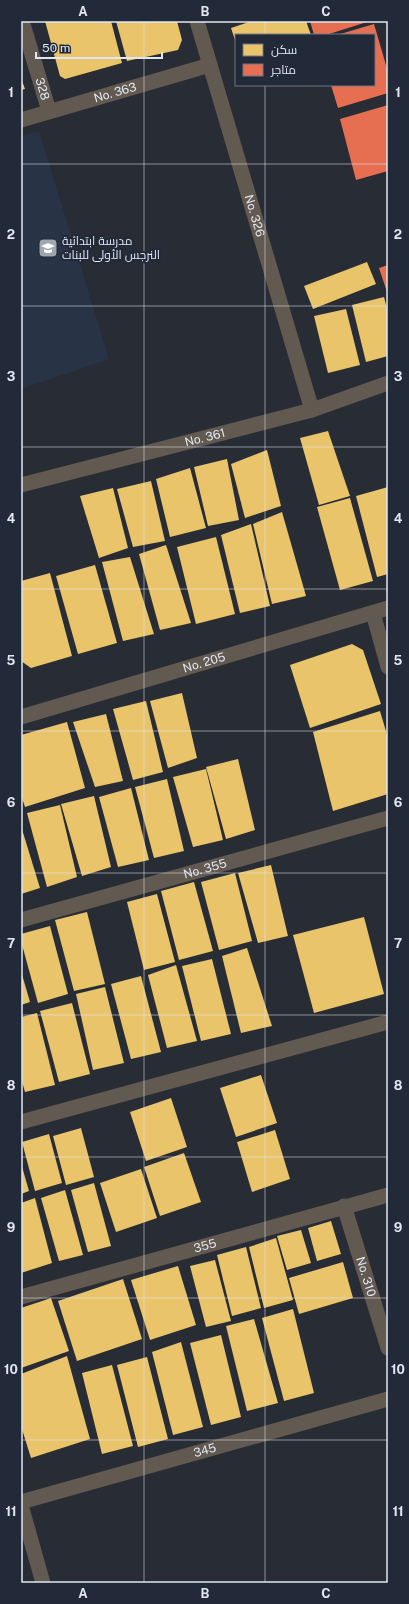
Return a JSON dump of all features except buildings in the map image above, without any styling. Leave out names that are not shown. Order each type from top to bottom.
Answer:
[{"type":"street","name":"328","points":[[22,21],[49,111]]},
{"type":"street","name":"No. 326","points":[[197,21],[312,410]]},
{"type":"street","name":"No. 363","points":[[21,120],[210,65]]},
{"type":"street","name":"No. 361","points":[[21,486],[312,410],[388,384]]},
{"type":"street","name":"No. 205","points":[[21,717],[388,608]]},
{"type":"street","points":[[373,613],[388,667]]},
{"type":"street","name":"No. 355","points":[[21,920],[388,818]]},
{"type":"street","points":[[21,1122],[388,1022]]},
{"type":"street","name":"355","points":[[21,1297],[388,1195]]},
{"type":"street","name":"No. 310","points":[[344,1206],[388,1348]]},
{"type":"street","name":"345","points":[[21,1502],[388,1399]]},
{"type":"street","points":[[21,1505],[43,1583]]},
{"type":"shaded area","name":"مدرسة ابتدائية النرجس الأولى للبنات","points":[[39,131],[109,359],[21,389],[21,136]]},
{"type":"place","name":"مدرسة ابتدائية النرجس الأولى للبنات","points":[[48,248]]}]
